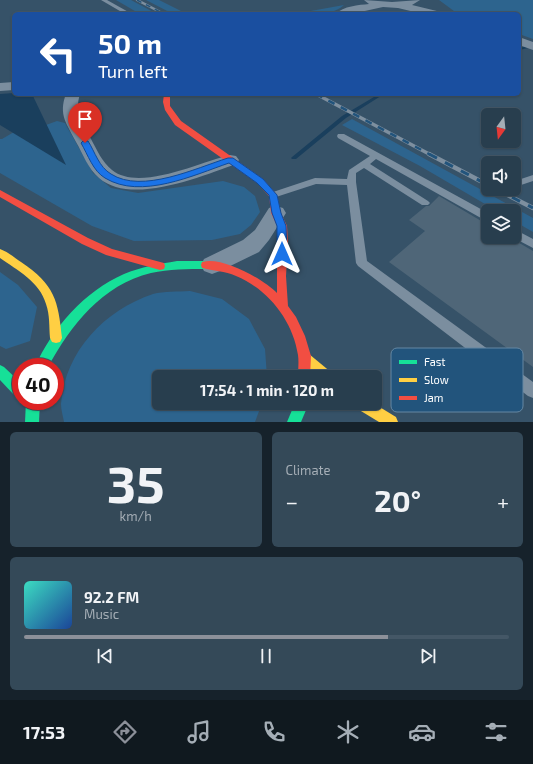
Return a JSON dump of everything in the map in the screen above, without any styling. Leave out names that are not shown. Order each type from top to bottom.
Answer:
[{"type":"main road","points":[[165,96],[164,100],[170,116],[260,181],[275,204],[282,226],[283,243],[281,276],[283,306]]},
{"type":"main road","points":[[0,193],[85,241],[109,252],[160,266]]},
{"type":"main road","points":[[0,254],[21,267],[43,286],[52,303],[56,338]]},
{"type":"main road","points":[[46,358],[56,338],[72,316],[92,298],[114,284],[136,273],[160,266],[178,264],[212,265],[239,272],[263,286],[283,306],[297,329],[305,358],[304,370]]},
{"type":"main road","points":[[305,358],[320,370]]},
{"type":"main road","points":[[0,372],[12,383]]},
{"type":"main road","points":[[32,410],[32,422]]},
{"type":"main road","points":[[294,422],[299,410]]},
{"type":"main road","points":[[372,410],[391,422]]},
{"type":"street","points":[[355,9],[368,0],[428,12]]},
{"type":"street","points":[[396,5],[415,0]]},
{"type":"street","points":[[421,0],[441,12]]},
{"type":"street","points":[[347,12],[355,9],[385,4]]},
{"type":"street","points":[[521,42],[532,45]]},
{"type":"street","points":[[0,87],[12,86]]},
{"type":"street","points":[[72,96],[68,111],[98,166],[108,176],[118,181],[150,183],[170,180],[230,160]]},
{"type":"street","points":[[212,265],[250,246],[262,235],[275,204]]},
{"type":"lane","points":[[103,0],[125,12]]},
{"type":"lane","points":[[341,136],[481,214]]},
{"type":"lane","points":[[377,155],[352,172],[351,182],[362,263],[476,348]]},
{"type":"lane","points":[[363,164],[426,203]]},
{"type":"lane","points":[[521,182],[533,178]]},
{"type":"lane","points":[[275,204],[315,181],[351,182]]},
{"type":"lane","points":[[521,237],[533,244]]},
{"type":"lane","points":[[523,384],[533,391]]},
{"type":"shaded area","points":[[116,0],[131,0],[153,12],[137,12]]},
{"type":"shaded area","points":[[146,0],[159,0],[183,12],[169,12]]},
{"type":"shaded area","points":[[439,0],[533,0],[533,39],[521,35],[521,12],[455,12]]},
{"type":"shaded area","points":[[344,5],[339,9],[330,12],[305,12]]},
{"type":"shaded area","points":[[12,93],[12,96],[33,96],[66,165],[0,125],[0,94]]},
{"type":"shaded area","points":[[352,119],[481,190],[481,196],[493,196],[507,204],[485,204],[420,166],[342,125]]},
{"type":"shaded area","points":[[57,121],[65,123],[93,173],[111,188],[138,193],[223,181],[244,187],[255,196],[260,212],[251,225],[240,234],[212,240],[134,241],[92,226],[0,173],[0,139],[26,125],[32,130]]},
{"type":"shaded area","points":[[521,211],[533,218],[533,232],[521,225]]},
{"type":"shaded area","points":[[0,272],[18,285],[37,307],[30,341],[6,349],[0,346]]},
{"type":"shaded area","points":[[190,291],[222,299],[249,319],[265,349],[266,370],[152,370],[152,410],[259,410],[255,422],[64,422],[62,410],[64,410],[64,385],[70,367],[79,350],[90,335],[119,310],[135,301],[153,294]]},
{"type":"building","points":[[439,196],[481,221],[481,244],[521,244],[533,251],[533,367],[523,360],[523,348],[507,348],[389,262],[425,231],[409,220],[426,206],[429,206]]},
{"type":"waterway","points":[[521,49],[533,46]]},
{"type":"waterway","points":[[294,158],[344,117],[379,96]]},
{"type":"railway","points":[[137,0],[160,12]]},
{"type":"railway","points":[[320,96],[431,155]]},
{"type":"railway","points":[[429,154],[481,181]]},
{"type":"railway","points":[[510,196],[533,208]]},
{"type":"traffic: fast","points":[[46,358],[55,342],[71,321],[88,303],[107,288],[128,277],[151,269],[177,265],[206,265]]},
{"type":"traffic: fast","points":[[0,371],[12,383]]},
{"type":"traffic: fast","points":[[32,422],[33,410]]},
{"type":"traffic: fast","points":[[294,422],[299,410]]},
{"type":"traffic: slow","points":[[0,253],[31,274],[49,295],[52,304],[56,338]]},
{"type":"traffic: slow","points":[[305,358],[320,370]]},
{"type":"traffic: slow","points":[[372,410],[391,422]]},
{"type":"traffic: jam","points":[[166,96],[167,106],[170,113],[178,123],[260,181],[273,195],[276,213],[282,226],[283,243],[281,276],[283,305]]},
{"type":"traffic: jam","points":[[0,193],[85,241],[109,252],[160,266]]},
{"type":"traffic: jam","points":[[206,265],[223,267],[240,273],[270,292],[282,305],[292,320],[305,356],[304,370]]},
{"type":"route","points":[[85,143],[98,166],[108,176],[118,181],[132,183],[150,183],[170,180],[230,160],[260,181],[273,195],[276,213],[282,226],[282,254]]}]
